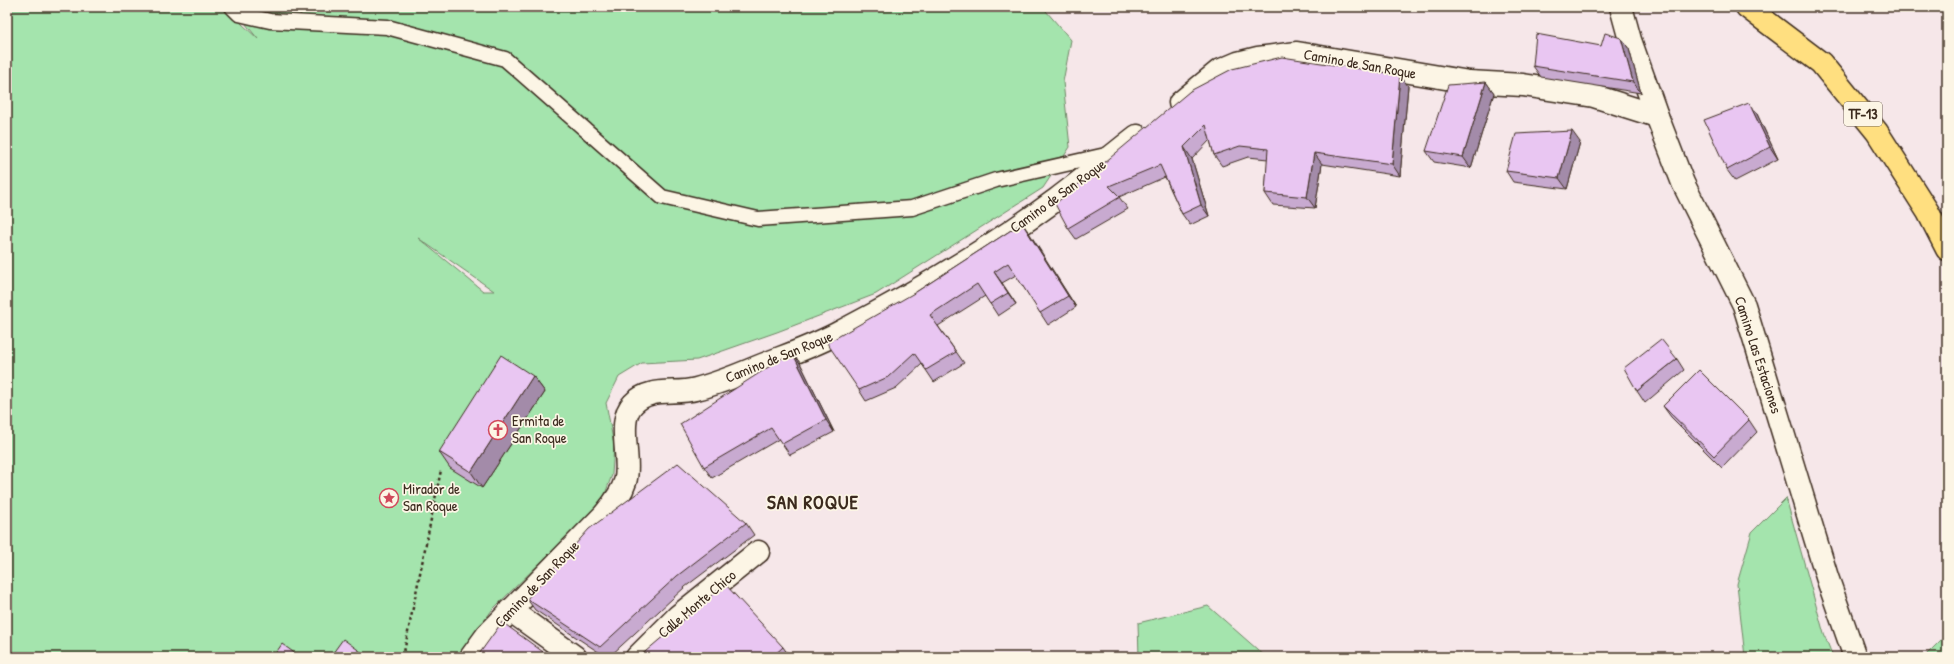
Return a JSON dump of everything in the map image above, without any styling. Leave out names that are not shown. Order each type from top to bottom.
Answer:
[{"type":"main road","name":"TF-13","points":[[1747,7],[1821,63],[1877,132],[1928,212],[1947,249]]},
{"type":"street","name":"Camino Las Estaciones","points":[[1622,7],[1630,40],[1683,183],[1744,304],[1825,570],[1855,657]]},
{"type":"street","name":"Camino de San Roque","points":[[471,657],[487,635],[510,610],[604,515],[620,493],[625,482],[627,469],[625,419],[633,404],[646,394],[662,391],[690,390],[740,374],[840,332],[917,290],[991,245],[1057,199],[1219,71],[1238,63],[1258,58],[1297,53],[1469,82],[1523,85],[1594,96],[1657,116]]},
{"type":"street","name":"Calle Monte Chico","points":[[637,657],[678,616],[758,552]]},
{"type":"street","points":[[510,610],[575,657]]},
{"type":"lane","points":[[232,7],[239,14],[270,21],[387,27],[505,59],[662,197],[758,219],[912,208],[996,180],[1116,153]]},
{"type":"path","points":[[403,657],[441,470]]},
{"type":"green space","points":[[7,7],[224,7],[258,39],[232,7],[1047,7],[1046,11],[1071,40],[1063,82],[1070,147],[1043,188],[876,294],[777,332],[697,360],[642,363],[619,377],[606,403],[614,445],[612,475],[602,502],[492,610],[459,657],[7,657]],"holes":[[[418,238],[494,291],[483,291]]]},
{"type":"green space","points":[[1786,498],[1824,634],[1833,657],[1745,657],[1737,584],[1752,532]]},
{"type":"green space","points":[[1208,606],[1266,657],[1139,657],[1138,623]]},
{"type":"green space","points":[[1947,634],[1947,657],[1927,657],[1926,655]]},
{"type":"building","points":[[1605,33],[1621,38],[1633,82],[1533,66],[1536,34],[1601,46]]},
{"type":"building","points":[[1282,57],[1400,75],[1392,164],[1314,153],[1307,197],[1265,193],[1268,149],[1240,146],[1214,155],[1206,125],[1184,147],[1201,205],[1182,214],[1160,165],[1109,186],[1120,197],[1068,228],[1055,204],[1190,91],[1232,69]]},
{"type":"building","points":[[1486,82],[1463,157],[1426,151],[1448,85]]},
{"type":"building","points":[[1749,103],[1770,147],[1727,170],[1704,120]]},
{"type":"building","points":[[1572,131],[1559,178],[1506,171],[1516,134]]},
{"type":"building","points":[[1022,223],[1068,296],[1040,313],[1008,263],[994,272],[1008,293],[990,304],[977,284],[930,315],[956,352],[926,370],[914,353],[888,377],[859,390],[827,343],[916,292]]},
{"type":"building","points":[[1661,339],[1677,359],[1637,391],[1624,368]]},
{"type":"building","points":[[792,352],[826,420],[782,444],[771,428],[704,467],[680,424]]},
{"type":"building","points":[[501,355],[533,376],[471,472],[439,452]]},
{"type":"building","points":[[1699,370],[1749,420],[1714,456],[1663,406]]},
{"type":"building","points":[[678,463],[746,523],[677,576],[600,647],[527,599],[589,529]]},
{"type":"building","points":[[725,584],[783,647],[772,657],[639,657]]},
{"type":"building","points":[[502,622],[550,657],[477,657]]},
{"type":"building","points":[[343,639],[368,657],[330,657]]},
{"type":"building","points":[[282,644],[300,657],[273,657]]},
{"type":"place","name":"Ermita de San Roque","points":[[498,430]]},
{"type":"place","name":"Mirador de San Roque","points":[[389,498]]},
{"type":"district","name":"SAN ROQUE","points":[[813,502]]}]
